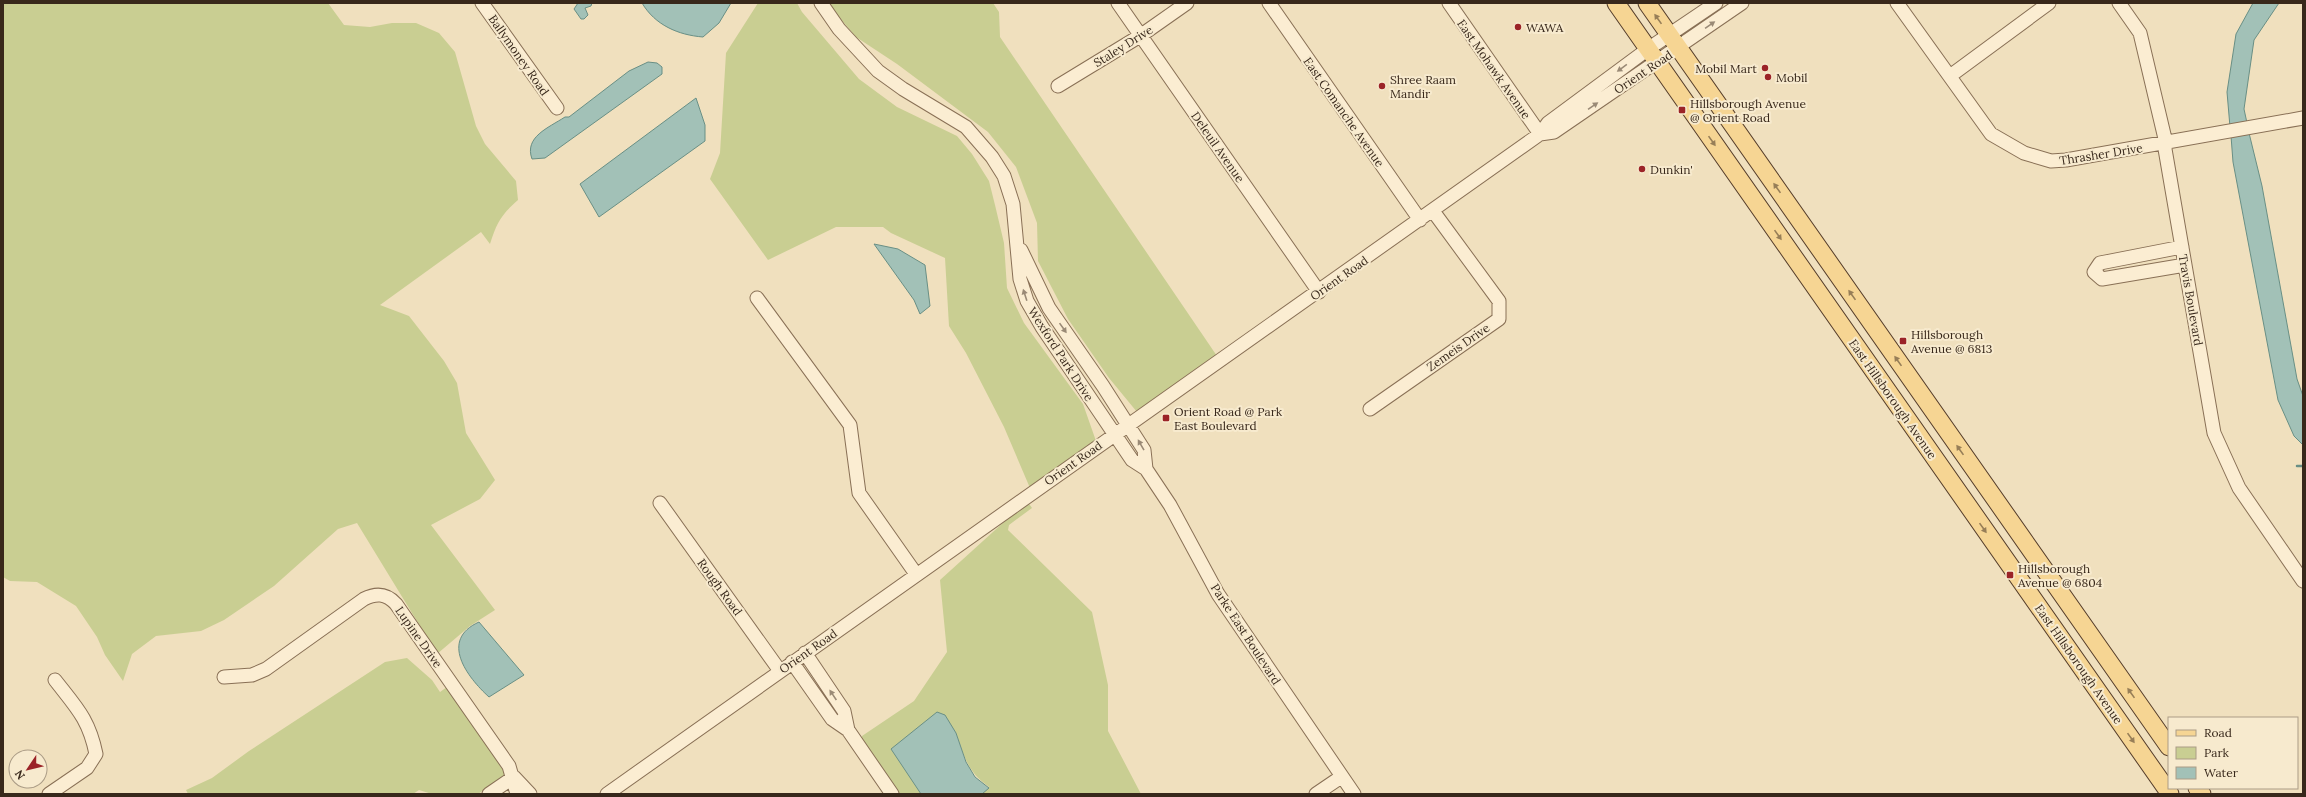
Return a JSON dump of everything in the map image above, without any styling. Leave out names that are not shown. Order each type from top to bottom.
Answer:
[{"type":"main road","name":"East Hillsborough Avenue","points":[[1616,3],[2170,794]]},
{"type":"main road","points":[[1647,3],[2168,746]]},
{"type":"main road","points":[[1852,341],[1874,326]]},
{"type":"main road","points":[[1961,497],[1983,482]]},
{"type":"street","name":"Ballymoney Road","points":[[482,3],[557,108]]},
{"type":"street","name":"Wexford Park Drive","points":[[821,3],[847,39],[878,71],[902,89],[966,127],[979,140],[1004,176],[1013,204],[1020,279],[1027,302],[1042,328],[1114,434]]},
{"type":"street","name":"Deleuil Avenue","points":[[1118,3],[1319,292]]},
{"type":"street","name":"Staley Drive","points":[[1058,86],[1140,36],[1187,3]]},
{"type":"street","name":"East Comanche Avenue","points":[[1269,3],[1420,220]]},
{"type":"street","name":"East Mohawk Avenue","points":[[1449,3],[1540,134]]},
{"type":"street","name":"Orient Road","points":[[1674,41],[1716,3]]},
{"type":"street","name":"Orient Road","points":[[607,794],[1128,424],[1434,211],[1540,134],[1548,123],[1674,41],[1742,3]]},
{"type":"street","name":"Thrasher Drive","points":[[1898,3],[1991,134],[2024,153],[2051,161],[2066,160],[2166,143],[2303,118]]},
{"type":"street","points":[[1950,76],[2049,3]]},
{"type":"street","name":"Travis Boulevard","points":[[2119,3],[2140,33],[2166,143],[2165,149],[2214,433],[2239,488],[2303,581]]},
{"type":"street","name":"Zemeis Drive","points":[[1370,409],[1498,319],[1499,301],[1434,211]]},
{"type":"street","name":"Wexford Park Drive","points":[[1018,245],[1049,308],[1128,424]]},
{"type":"street","points":[[2182,247],[2100,263],[2094,272],[2102,280],[2185,265]]},
{"type":"street","points":[[757,298],[850,426],[859,493],[916,574]]},
{"type":"street","name":"Parke East Boulevard","points":[[1128,424],[1144,450],[1146,468],[1170,505],[1218,594],[1354,794]]},
{"type":"street","name":"Parke East Boulevard","points":[[1114,434],[1132,460],[1146,468]]},
{"type":"street","name":"Rough Road","points":[[660,503],[780,671]]},
{"type":"street","name":"Lupine Drive","points":[[224,677],[252,675],[266,669],[364,599],[371,595],[384,596],[396,604],[509,766],[514,777]]},
{"type":"street","points":[[805,653],[844,710],[848,730]]},
{"type":"street","points":[[792,662],[832,719],[848,730],[892,794]]},
{"type":"street","points":[[49,794],[87,768],[96,754],[91,732],[80,711],[55,680]]},
{"type":"street","points":[[489,794],[514,777]]},
{"type":"street","points":[[514,777],[517,794]]},
{"type":"street","points":[[514,777],[530,794]]},
{"type":"street","points":[[1316,794],[1341,777]]},
{"type":"green space","points":[[3,3],[328,3],[344,25],[370,27],[392,23],[416,23],[439,33],[455,52],[476,126],[485,144],[516,181],[518,200],[500,219],[490,244],[481,232],[380,305],[409,316],[444,361],[457,383],[466,433],[495,480],[480,499],[431,525],[495,610],[470,626],[437,654],[357,523],[338,529],[274,586],[224,620],[201,631],[156,636],[132,654],[123,681],[105,655],[97,637],[76,606],[37,582],[10,581],[3,577]]},
{"type":"green space","points":[[758,3],[797,3],[802,12],[859,79],[897,107],[957,136],[972,154],[989,181],[1004,243],[1007,288],[1024,323],[1083,404],[1096,441],[1030,488],[1004,427],[966,353],[949,326],[945,258],[891,233],[883,227],[836,227],[768,260],[710,179],[720,153],[726,53]]},
{"type":"green space","points":[[827,3],[993,3],[999,12],[1000,37],[1217,356],[1137,412],[1109,378],[1068,319],[1038,261],[1037,223],[1016,167],[988,132],[897,64],[856,37]]},
{"type":"green space","points":[[1027,501],[1032,508],[1009,525],[1008,530],[1092,612],[1108,685],[1108,731],[1141,794],[982,794],[989,787],[971,769],[956,733],[891,749],[921,794],[899,794],[862,741],[862,736],[914,701],[947,652],[940,580]]},
{"type":"green space","points":[[407,658],[432,680],[440,692],[447,687],[507,774],[478,794],[432,794],[419,790],[413,794],[188,794],[186,790],[212,778],[249,751],[385,662]]},
{"type":"water","points":[[578,3],[592,3],[591,6],[585,8],[588,15],[584,19],[581,19],[574,9]]},
{"type":"water","points":[[642,3],[731,3],[719,23],[703,37],[685,34],[668,28],[647,11]]},
{"type":"water","points":[[2253,3],[2279,3],[2254,40],[2244,109],[2247,123],[2230,127],[2227,92],[2236,34]]},
{"type":"water","points":[[648,62],[657,63],[662,67],[662,74],[545,158],[532,159],[530,151],[531,145],[539,134],[565,117],[569,117],[629,71]]},
{"type":"water","points":[[696,98],[705,125],[705,141],[599,217],[580,184]]},
{"type":"water","points":[[2249,133],[2262,186],[2297,379],[2303,396],[2303,445],[2294,436],[2278,400],[2233,162],[2231,136]]},
{"type":"water","points":[[874,244],[898,249],[925,265],[930,306],[920,314],[914,300]]},
{"type":"water","points":[[479,622],[524,675],[489,697],[466,669],[461,659],[459,648],[461,638],[467,630]]},
{"type":"water","points":[[937,712],[945,715],[956,733],[966,762],[975,777],[989,788],[982,794],[921,794],[891,749]]},
{"type":"waterway","points":[[2297,466],[2303,466]]},
{"type":"place","name":"WAWA","points":[[1518,27]]},
{"type":"place","name":"Mobil Mart","points":[[1765,68]]},
{"type":"place","name":"Mobil","points":[[1768,77]]},
{"type":"place","name":"Shree Raam Mandir","points":[[1382,86]]},
{"type":"place","name":"Hillsborough Avenue @ Orient Road","points":[[1682,110]]},
{"type":"place","name":"Dunkin'","points":[[1642,169]]},
{"type":"place","name":"Hillsborough Avenue @ 6813","points":[[1903,341]]},
{"type":"place","name":"Orient Road @ Park East Boulevard","points":[[1166,418]]},
{"type":"place","name":"Hillsborough Avenue @ 6804","points":[[2010,575]]}]
